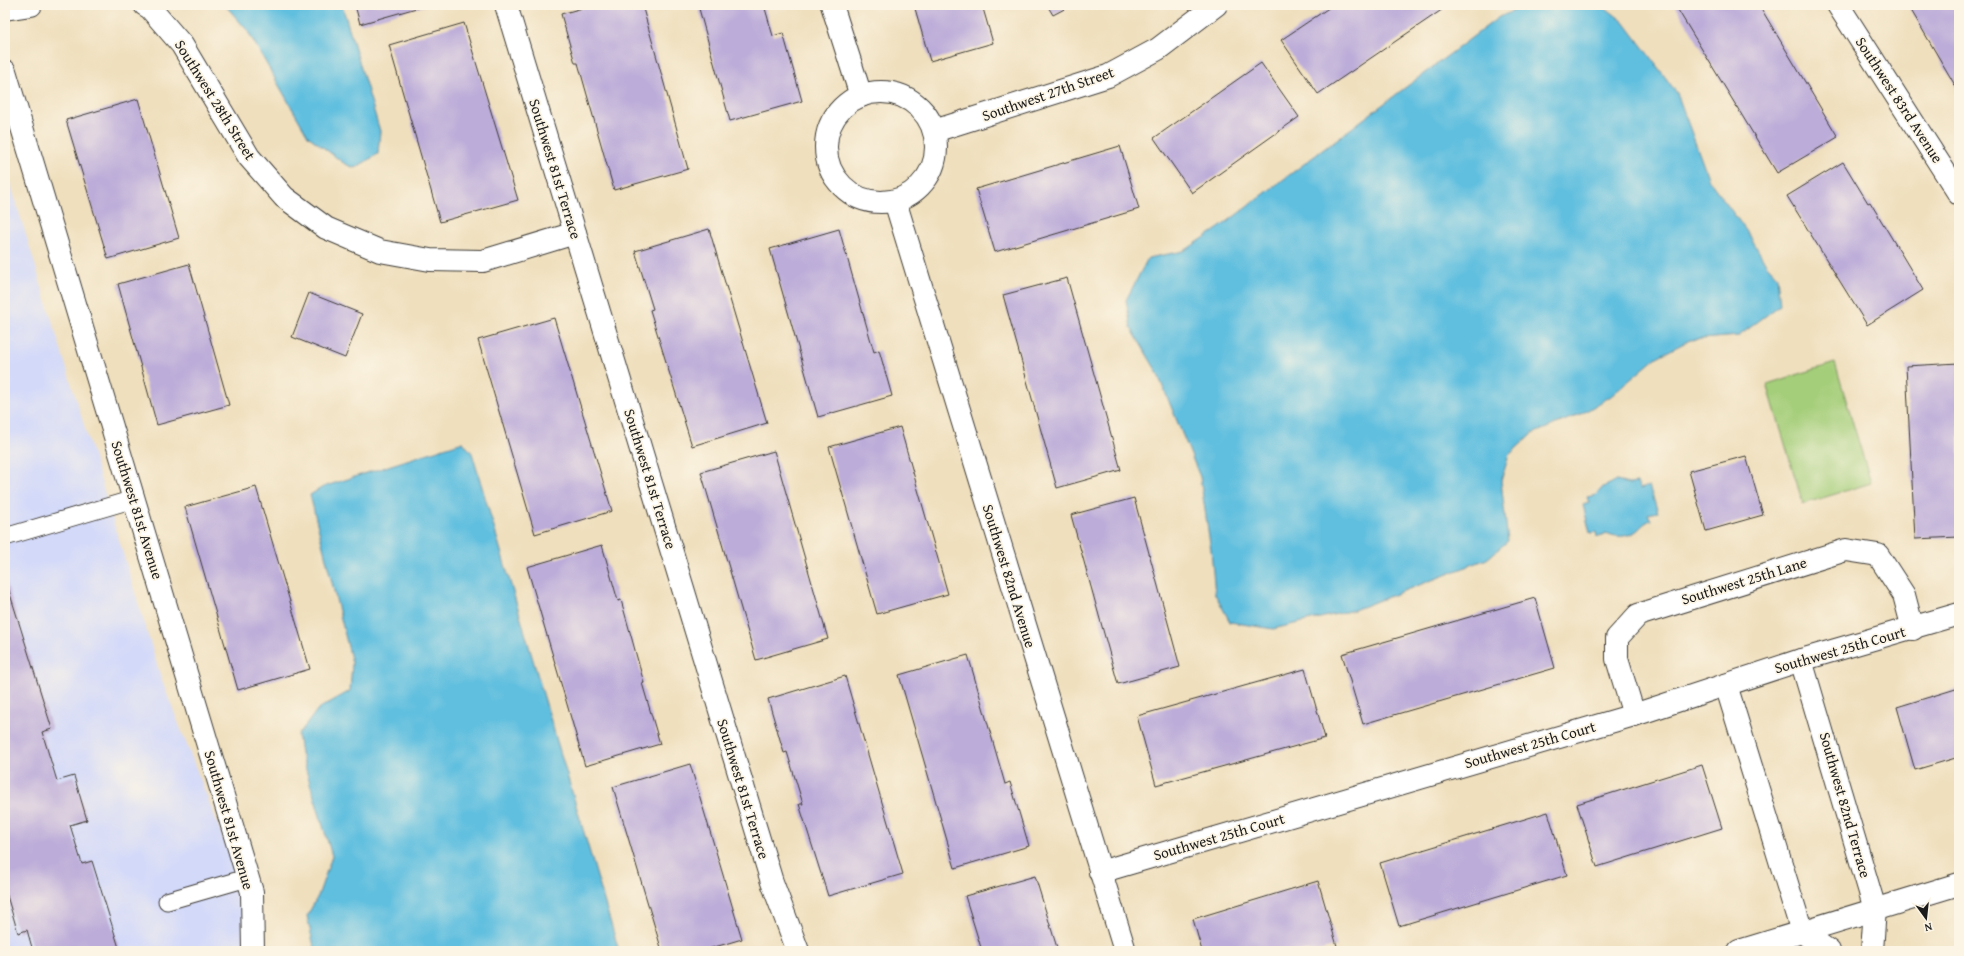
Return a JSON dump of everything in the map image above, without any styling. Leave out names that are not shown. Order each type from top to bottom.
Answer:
[{"type":"street","points":[[5,9],[31,5]]},
{"type":"street","name":"Southwest 28th Street","points":[[145,5],[150,8],[182,45],[249,157],[284,197],[326,228],[380,251],[430,260],[483,261],[575,233]]},
{"type":"street","name":"Southwest 81st Terrace","points":[[506,5],[772,882],[798,951]]},
{"type":"street","points":[[832,5],[861,96]]},
{"type":"street","name":"Southwest 27th Street","points":[[934,131],[1108,76],[1158,49],[1216,5]]},
{"type":"street","name":"Southwest 83rd Avenue","points":[[1838,5],[1959,194]]},
{"type":"street","name":"Southwest 81st Avenue","points":[[5,71],[252,892],[253,951]]},
{"type":"street","points":[[879,92],[898,94],[914,102],[926,115],[934,131],[937,149],[933,166],[920,186],[911,194],[895,201],[876,202],[858,198],[843,187],[832,173],[826,155],[827,137],[833,119],[846,105],[861,96],[879,92]]},
{"type":"street","name":"Southwest 82nd Avenue","points":[[895,201],[1125,951]]},
{"type":"street","name":"Southwest 25th Lane","points":[[1634,715],[1617,660],[1617,638],[1638,615],[1846,550],[1878,555],[1904,595],[1913,629]]},
{"type":"street","name":"Southwest 25th Court","points":[[1100,872],[1634,715],[1801,660],[1913,629],[1959,614]]},
{"type":"street","name":"Southwest 82nd Terrace","points":[[1801,660],[1875,909],[1872,951]]},
{"type":"street","points":[[1726,685],[1802,932],[1829,951]]},
{"type":"street","points":[[1740,951],[1959,884]]},
{"type":"lane","points":[[5,537],[134,499]]},
{"type":"lane","points":[[167,901],[247,878]]},
{"type":"shaded area","points":[[5,166],[162,681],[267,951],[5,951]]},
{"type":"green space","points":[[1835,363],[1871,483],[1803,504],[1767,384]]},
{"type":"water","points":[[225,5],[342,5],[380,131],[378,154],[355,168],[345,164],[308,136],[247,30]]},
{"type":"water","points":[[1528,5],[1602,5],[1624,22],[1677,93],[1709,180],[1750,236],[1766,264],[1777,276],[1780,305],[1739,336],[1690,340],[1657,357],[1611,396],[1583,413],[1532,434],[1509,455],[1501,481],[1508,541],[1487,559],[1354,610],[1273,629],[1230,622],[1215,594],[1211,550],[1200,477],[1156,370],[1131,328],[1126,300],[1148,258],[1184,251],[1219,228],[1499,17]]},
{"type":"water","points":[[463,442],[472,453],[619,951],[315,951],[307,916],[318,896],[332,856],[301,753],[298,735],[318,709],[350,691],[352,663],[310,495],[323,487]]},
{"type":"water","points":[[1616,481],[1629,484],[1637,483],[1640,489],[1649,486],[1658,512],[1648,514],[1651,520],[1632,534],[1620,536],[1606,533],[1597,537],[1596,532],[1590,533],[1583,505],[1589,503],[1587,497],[1596,495],[1603,487]]},
{"type":"building","points":[[355,5],[427,5],[360,24]]},
{"type":"building","points":[[593,5],[642,5],[688,169],[614,190],[578,63],[575,63],[561,14]]},
{"type":"building","points":[[698,5],[764,5],[773,36],[783,33],[802,101],[730,121]]},
{"type":"building","points":[[914,5],[982,5],[993,43],[930,61]]},
{"type":"building","points":[[1047,5],[1072,5],[1053,15]]},
{"type":"building","points":[[1333,5],[1440,5],[1443,9],[1318,94],[1281,40]]},
{"type":"building","points":[[1675,5],[1759,5],[1838,137],[1777,173]]},
{"type":"building","points":[[1908,5],[1959,5],[1959,92]]},
{"type":"building","points":[[464,23],[518,200],[440,222],[389,45]]},
{"type":"building","points":[[1261,63],[1299,117],[1192,193],[1154,138]]},
{"type":"building","points":[[138,99],[179,238],[108,259],[66,120]]},
{"type":"building","points":[[1120,146],[1139,209],[995,252],[976,189]]},
{"type":"building","points":[[1843,162],[1868,203],[1870,202],[1923,290],[1867,325],[1787,196]]},
{"type":"building","points":[[709,229],[767,423],[692,446],[650,310],[653,309],[635,251]]},
{"type":"building","points":[[839,229],[874,352],[879,350],[892,396],[818,417],[770,249]]},
{"type":"building","points":[[189,264],[229,405],[157,425],[118,284]]},
{"type":"building","points":[[1067,278],[1121,470],[1057,488],[1003,295]]},
{"type":"building","points":[[309,293],[362,314],[345,358],[292,337]]},
{"type":"building","points":[[554,318],[612,511],[535,534],[478,340]]},
{"type":"building","points":[[1959,363],[1959,537],[1915,539],[1906,366]]},
{"type":"building","points":[[900,427],[948,594],[877,614],[829,447]]},
{"type":"building","points":[[774,451],[828,639],[756,660],[701,472]]},
{"type":"building","points":[[1746,456],[1763,515],[1706,531],[1689,471]]},
{"type":"building","points":[[256,487],[310,669],[238,690],[185,507]]},
{"type":"building","points":[[1134,498],[1180,667],[1118,684],[1071,515]]},
{"type":"building","points":[[602,545],[618,601],[621,600],[644,683],[642,683],[660,744],[585,766],[527,567]]},
{"type":"building","points":[[5,578],[52,729],[42,732],[57,781],[74,776],[87,820],[70,825],[82,864],[92,861],[120,951],[33,951],[27,930],[18,933],[5,889]]},
{"type":"building","points":[[1535,598],[1555,668],[1363,724],[1342,654]]},
{"type":"building","points":[[968,655],[1005,784],[1010,782],[1029,846],[955,868],[899,675]]},
{"type":"building","points":[[1305,669],[1325,738],[1156,785],[1137,716]]},
{"type":"building","points":[[845,676],[903,874],[828,896],[799,804],[803,804],[787,752],[784,753],[768,699]]},
{"type":"building","points":[[1959,688],[1959,757],[1915,770],[1897,707]]},
{"type":"building","points":[[690,764],[742,939],[701,951],[662,951],[613,787]]},
{"type":"building","points":[[1702,765],[1722,828],[1597,867],[1577,804]]},
{"type":"building","points":[[1548,812],[1567,875],[1399,926],[1380,863]]},
{"type":"building","points":[[1035,876],[1058,951],[982,951],[965,896]]},
{"type":"building","points":[[1318,881],[1337,946],[1319,951],[1202,951],[1193,919]]}]
